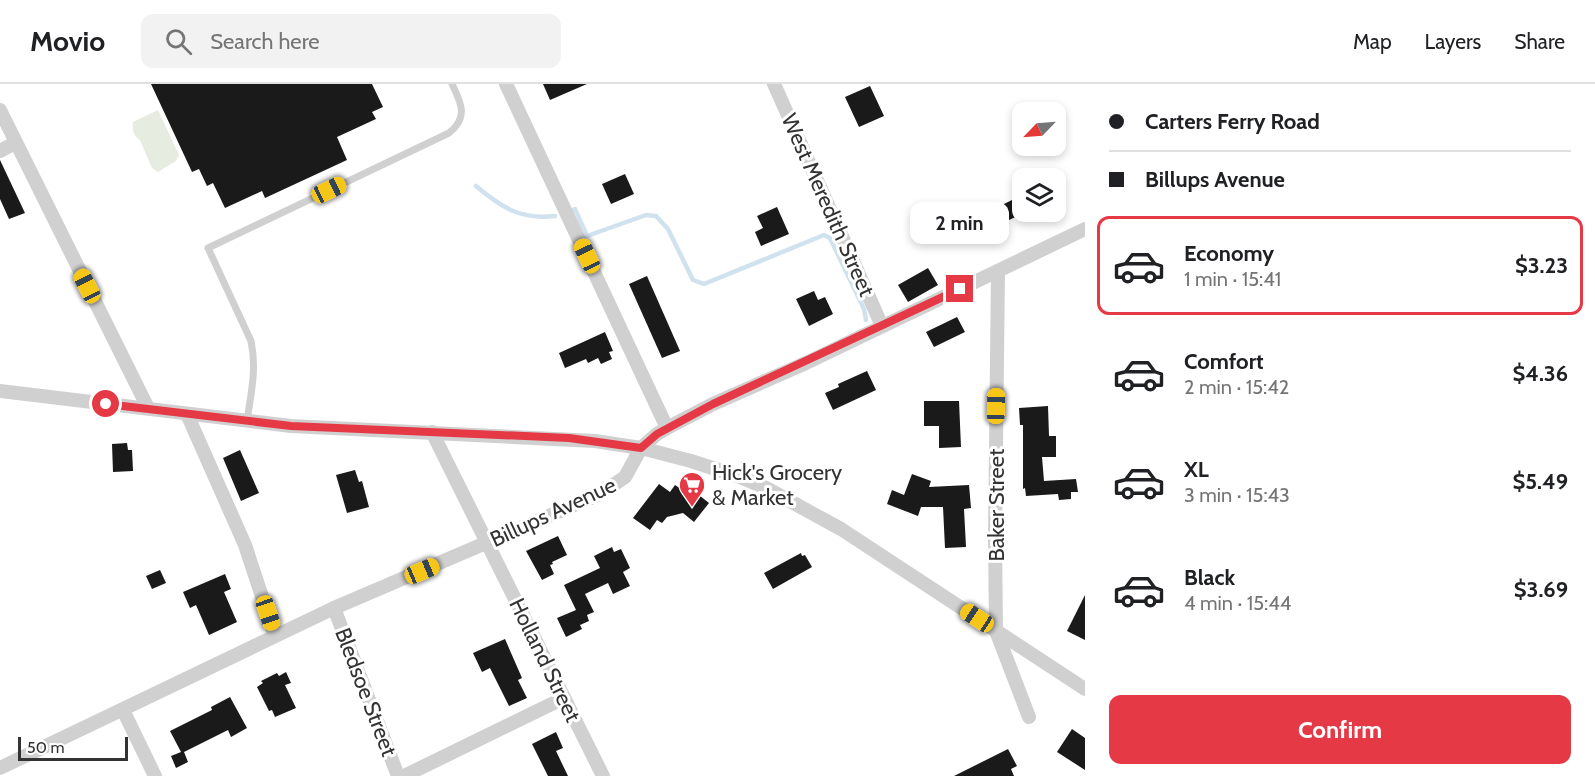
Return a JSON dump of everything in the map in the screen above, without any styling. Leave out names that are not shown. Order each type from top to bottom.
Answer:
[{"type":"street","points":[[506,84],[667,428]]},
{"type":"street","name":"West Meredith Street","points":[[774,84],[882,326]]},
{"type":"street","points":[[0,110],[148,408]]},
{"type":"street","points":[[0,151],[15,143]]},
{"type":"street","name":"Billups Avenue","points":[[0,768],[334,608],[488,543],[612,487],[625,477],[641,448],[667,428],[713,404],[1085,229]]},
{"type":"street","name":"Baker Street","points":[[996,631],[998,271]]},
{"type":"street","points":[[0,391],[291,426],[569,438],[641,448],[691,461],[740,477],[785,498],[840,529],[1085,689]]},
{"type":"street","points":[[187,414],[244,545],[275,636]]},
{"type":"street","name":"Holland Street","points":[[432,432],[603,776]]},
{"type":"street","name":"Bledsoe Street","points":[[334,608],[398,776]]},
{"type":"street","points":[[996,631],[1029,717]]},
{"type":"street","points":[[404,776],[564,698]]},
{"type":"street","points":[[123,710],[155,776]]},
{"type":"lane","points":[[247,421],[255,373],[251,341],[208,248],[449,133],[457,126],[461,117],[460,104],[452,84]]},
{"type":"shaded area","points":[[158,110],[179,155],[176,161],[158,172],[152,168],[140,140],[134,134],[133,122]]},
{"type":"building","points":[[151,84],[372,84],[383,107],[372,112],[376,119],[337,137],[347,160],[265,198],[262,191],[225,208],[213,183],[207,186],[199,169],[192,172]]},
{"type":"building","points":[[543,84],[587,84],[550,100]]},
{"type":"building","points":[[870,86],[884,116],[859,127],[845,97]]},
{"type":"building","points":[[0,160],[25,213],[9,219],[0,199]]},
{"type":"building","points":[[625,174],[634,194],[611,204],[602,184]]},
{"type":"building","points":[[1012,200],[1012,219],[1009,220],[1002,205]]},
{"type":"building","points":[[777,207],[789,234],[761,246],[755,232],[763,228],[757,216]]},
{"type":"building","points":[[928,268],[938,285],[908,302],[898,285]]},
{"type":"building","points":[[647,276],[680,351],[662,358],[629,284]]},
{"type":"building","points":[[814,291],[818,300],[825,297],[833,314],[809,326],[796,299]]},
{"type":"building","points":[[957,317],[965,332],[934,347],[926,332]]},
{"type":"building","points":[[605,332],[613,351],[609,352],[612,359],[601,364],[598,358],[588,363],[586,359],[565,368],[559,353]]},
{"type":"building","points":[[867,371],[876,390],[833,410],[825,393],[839,387],[838,384]]},
{"type":"building","points":[[924,401],[959,401],[961,447],[939,448],[939,426],[924,426]]},
{"type":"building","points":[[1048,406],[1049,436],[1056,436],[1056,457],[1042,457],[1044,481],[1076,479],[1078,492],[1071,492],[1071,499],[1059,500],[1058,494],[1026,496],[1025,488],[1023,489],[1023,425],[1020,425],[1019,408]]},
{"type":"building","points":[[127,443],[128,450],[132,450],[133,471],[113,472],[112,444]]},
{"type":"building","points":[[240,450],[259,493],[241,501],[223,458]]},
{"type":"building","points":[[355,470],[359,482],[362,481],[369,507],[347,513],[336,475]]},
{"type":"building","points":[[912,474],[931,481],[929,487],[969,485],[971,508],[964,509],[966,547],[945,548],[943,507],[921,507],[918,516],[887,504],[892,490],[904,495]]},
{"type":"building","points":[[659,484],[670,492],[675,485],[681,489],[685,484],[709,503],[694,522],[683,513],[667,517],[662,523],[657,520],[650,530],[633,518]]},
{"type":"building","points":[[558,536],[567,555],[552,562],[553,564],[550,565],[554,574],[542,580],[526,551]]},
{"type":"building","points":[[612,547],[614,552],[621,549],[630,568],[623,572],[630,586],[613,594],[608,583],[585,594],[594,612],[587,615],[589,621],[580,625],[582,629],[566,637],[557,618],[576,610],[564,585],[600,568],[594,556]]},
{"type":"building","points":[[801,553],[802,556],[805,555],[812,567],[773,589],[764,573]]},
{"type":"building","points":[[160,570],[166,583],[152,589],[146,576]]},
{"type":"building","points":[[225,574],[231,589],[224,592],[237,622],[209,635],[196,605],[190,608],[183,592]]},
{"type":"building","points":[[1085,595],[1085,640],[1067,631]]},
{"type":"building","points":[[505,639],[522,678],[518,680],[527,698],[509,706],[490,668],[482,672],[473,653]]},
{"type":"building","points":[[286,672],[291,683],[285,685],[296,708],[275,717],[272,710],[269,711],[257,687],[263,683],[261,681],[277,673],[279,676]]},
{"type":"building","points":[[230,697],[247,728],[231,737],[228,730],[184,752],[188,762],[176,768],[171,756],[181,752],[170,731],[212,710],[211,707]]},
{"type":"building","points":[[1072,729],[1085,738],[1085,770],[1057,752]]},
{"type":"building","points":[[556,732],[563,748],[556,751],[568,776],[548,776],[532,744]]},
{"type":"building","points":[[1008,749],[1017,766],[1011,769],[1014,776],[954,776]]},
{"type":"waterway","points":[[476,186],[512,211],[532,216],[555,216]]},
{"type":"waterway","points":[[573,210],[575,209],[587,236],[646,215],[656,216],[668,229],[693,280],[704,284],[824,235],[830,238],[864,309],[866,320]]},
{"type":"place","name":"Hick's Grocery & Market","points":[[692,508]]},
{"type":"route","points":[[106,404],[291,426],[569,438],[641,448],[657,434],[713,404],[806,363],[960,289]]}]
